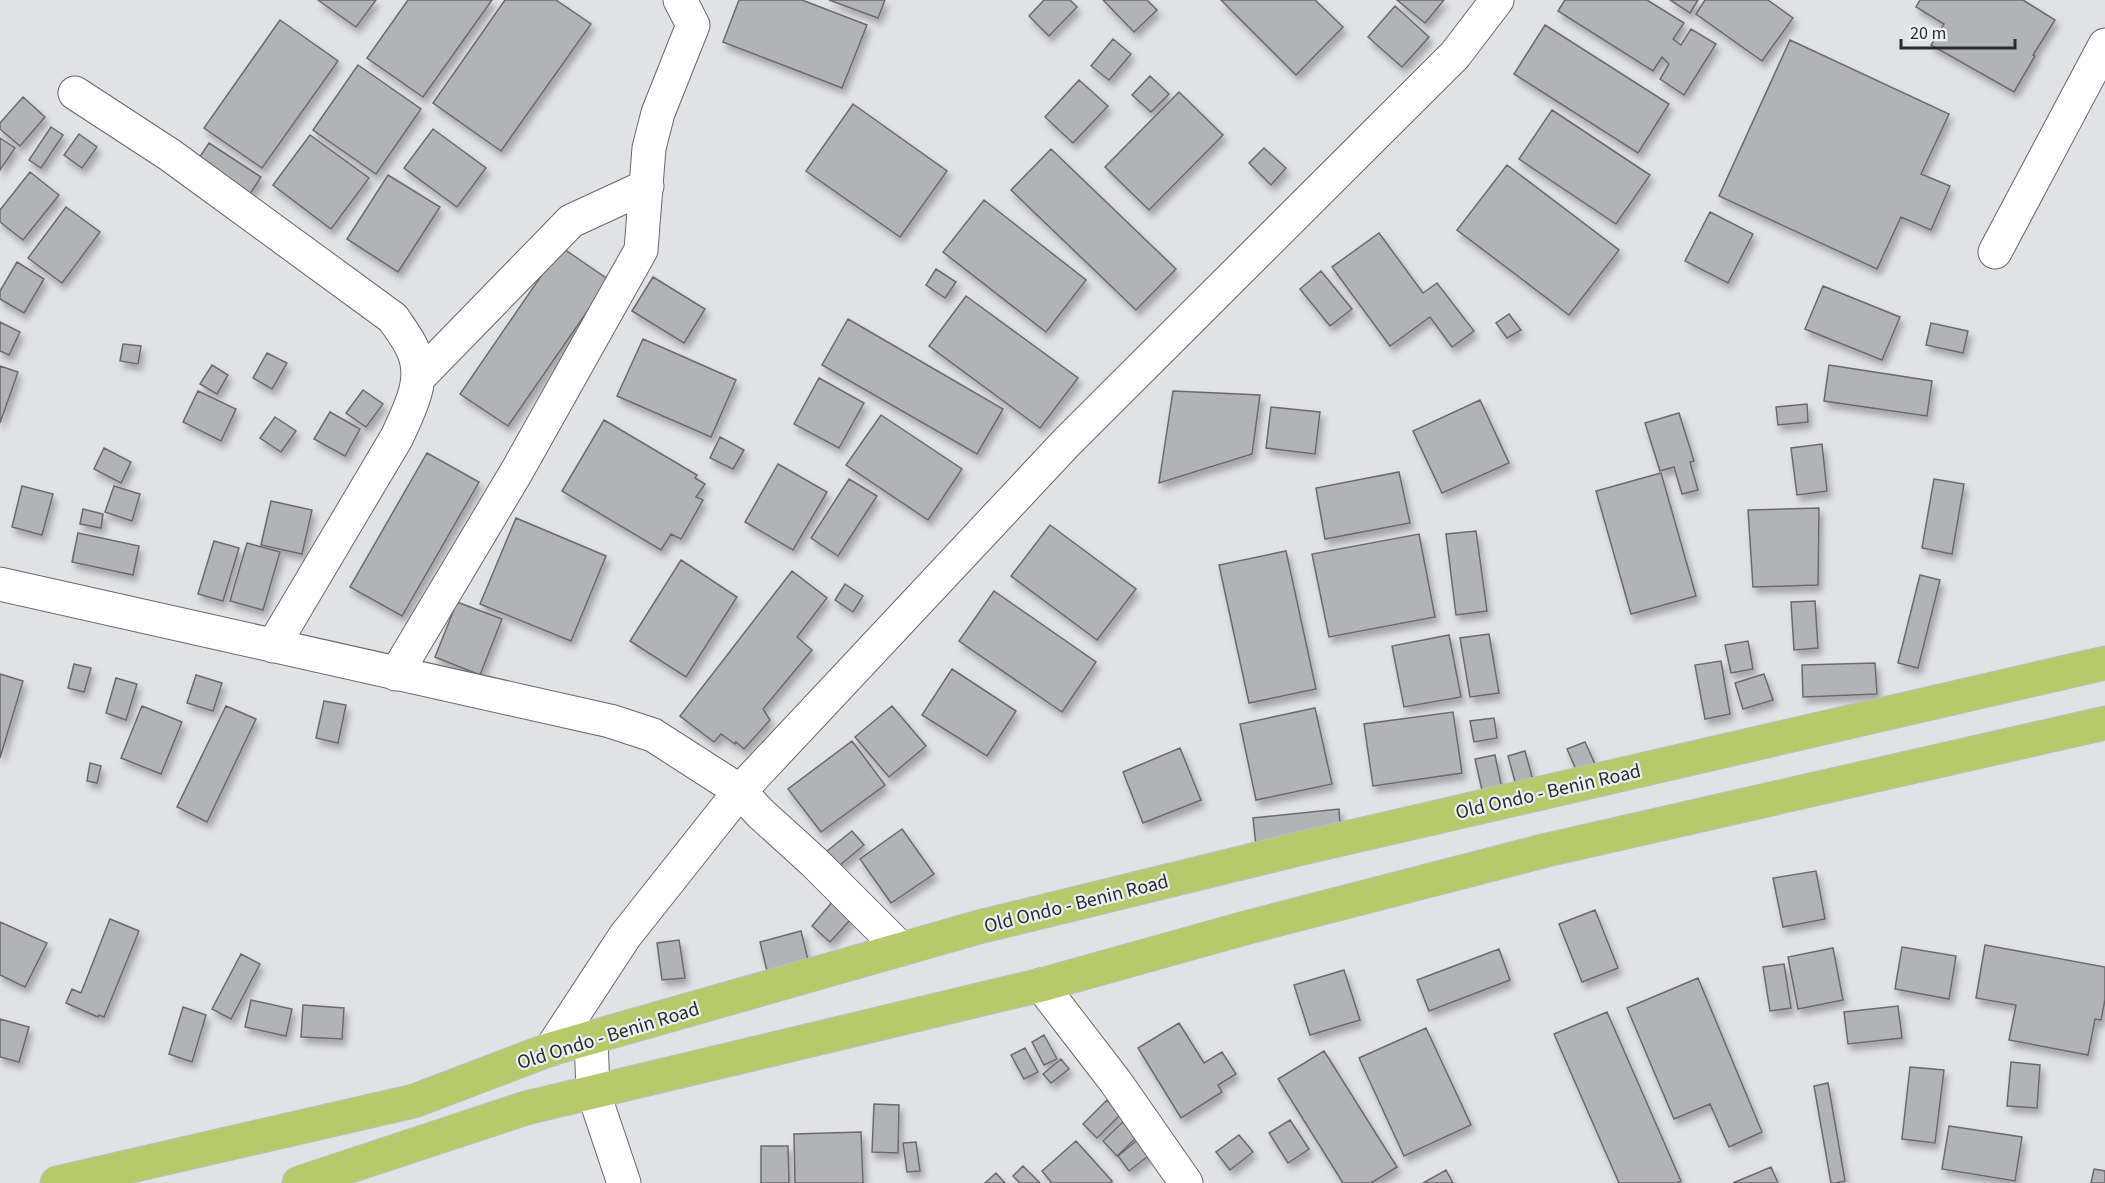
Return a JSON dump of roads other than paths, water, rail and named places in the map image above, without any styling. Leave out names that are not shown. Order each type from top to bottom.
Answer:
[{"type":"main road","name":"Old Ondo - Benin Road","points":[[57,1183],[414,1101],[551,1049],[979,927],[1294,850],[2105,663]]},
{"type":"main road","points":[[299,1183],[526,1108],[1041,986],[1245,928],[1547,850],[2105,723]]},
{"type":"street","points":[[396,674],[517,471],[641,250],[649,148],[658,113],[693,25],[680,0]]},
{"type":"street","points":[[551,1049],[625,936],[740,791],[1067,442],[1455,55],[1497,0]]},
{"type":"street","points":[[1995,252],[2105,45]]},
{"type":"street","points":[[75,93],[170,155],[393,318],[412,348],[420,376]]},
{"type":"street","points":[[273,646],[397,437],[412,405],[420,376],[571,222],[647,186]]},
{"type":"street","points":[[0,584],[610,721],[653,735],[740,791],[901,949]]},
{"type":"street","points":[[1041,986],[1115,1081],[1186,1183]]},
{"type":"street","points":[[591,1038],[593,1091],[624,1183]]}]
